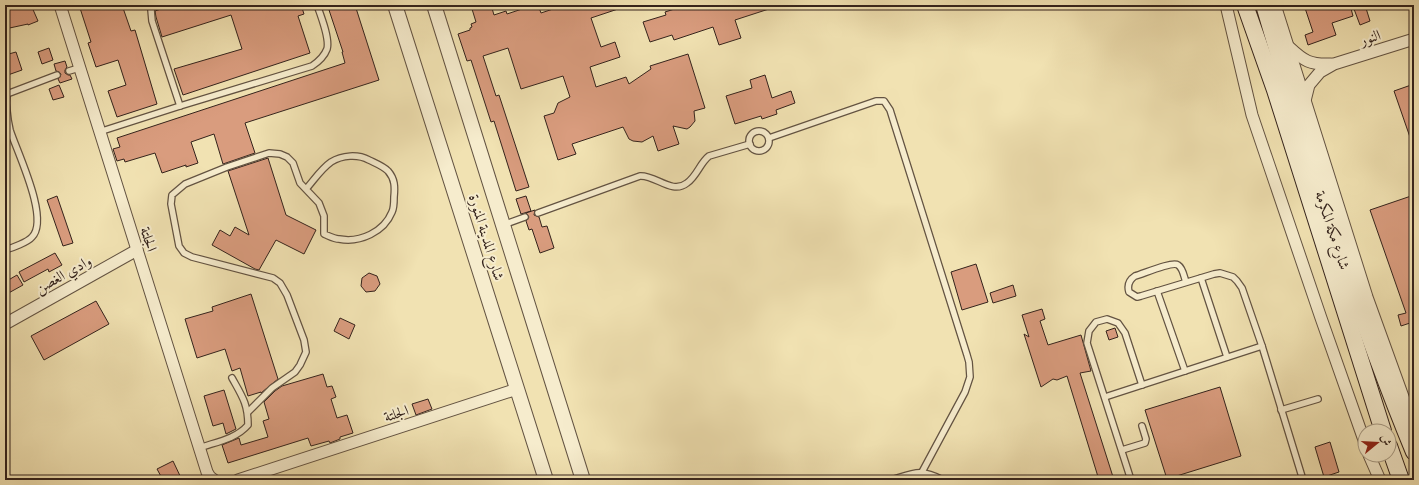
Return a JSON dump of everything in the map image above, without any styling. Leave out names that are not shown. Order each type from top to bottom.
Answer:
[{"type":"main road","name":"شارع مكة المكرمة","points":[[1245,5],[1275,90],[1381,423]]},
{"type":"main road","name":"شارع مكة المكرمة","points":[[1264,5],[1350,284],[1396,409],[1414,452]]},
{"type":"main road","points":[[1395,463],[1401,480]]},
{"type":"street","name":"الجلتة","points":[[60,5],[74,70],[99,133],[207,472],[214,480]]},
{"type":"street","name":"شارع المدينة المنورة","points":[[396,5],[546,480]]},
{"type":"street","name":"شارع المدينة المنورة","points":[[434,5],[583,480]]},
{"type":"street","points":[[1226,5],[1252,115],[1318,311],[1358,423]]},
{"type":"street","name":"شارع مكة المكرمة","points":[[1275,5],[1367,297],[1414,427]]},
{"type":"street","name":"النور","points":[[1305,101],[1309,85],[1320,72],[1334,64],[1414,39]]},
{"type":"street","name":"النور","points":[[1287,45],[1300,58],[1316,64],[1334,64]]},
{"type":"street","name":"وادي الغصن","points":[[5,324],[136,250]]},
{"type":"street","name":"الجلتة","points":[[238,480],[517,389]]},
{"type":"street","points":[[1373,463],[1380,480]]},
{"type":"lane","points":[[154,5],[151,10],[152,21],[180,106]]},
{"type":"lane","points":[[99,133],[180,106],[312,66],[320,60],[327,49],[328,40],[318,5]]},
{"type":"lane","points":[[5,250],[32,237],[38,226],[38,215],[34,196],[10,129],[6,112],[6,93],[57,75]]},
{"type":"lane","points":[[769,138],[876,101],[884,101],[890,110],[967,355],[970,369],[970,377],[965,392],[922,472]]},
{"type":"lane","points":[[758,131],[766,134],[769,138],[767,146],[764,150],[755,150],[750,144],[751,135],[758,131]]},
{"type":"lane","points":[[538,213],[640,176],[652,177],[657,181],[671,186],[684,186],[689,182],[704,160],[709,156],[750,144]]},
{"type":"lane","points":[[248,412],[276,385],[295,372],[306,352],[304,340],[287,294],[280,283],[273,278],[192,257],[184,253],[179,246],[171,204],[172,195],[185,184],[227,167],[269,153],[280,154],[287,157],[293,163],[300,183],[319,203],[324,216],[324,234],[339,239],[352,239],[367,236],[379,229],[393,211],[395,185],[393,179],[387,170],[368,159],[357,156],[333,161],[326,166],[306,189]]},
{"type":"lane","points":[[503,225],[525,217]]},
{"type":"lane","points":[[1186,282],[1180,267],[1174,264],[1135,276],[1128,283],[1129,292],[1137,297],[1220,273],[1233,277],[1237,281],[1242,288],[1262,346],[1303,480]]},
{"type":"lane","points":[[1201,278],[1227,357]]},
{"type":"lane","points":[[1157,291],[1185,371]]},
{"type":"lane","points":[[1131,480],[1087,343],[1087,337],[1092,326],[1102,320],[1113,321],[1122,328],[1142,385]]},
{"type":"lane","points":[[1105,397],[1262,346]]},
{"type":"lane","points":[[199,448],[230,438],[242,432],[248,425],[248,412],[243,398],[232,378]]},
{"type":"lane","points":[[1282,410],[1318,399]]},
{"type":"lane","points":[[1122,450],[1145,442],[1146,440],[1142,426]]},
{"type":"lane","points":[[891,480],[922,472],[931,474],[943,480]]},
{"type":"building","points":[[5,5],[31,5],[38,21],[28,25],[5,29]]},
{"type":"building","points":[[79,5],[122,5],[131,31],[135,30],[157,104],[117,117],[108,91],[126,85],[118,60],[96,67],[88,43],[91,42]]},
{"type":"building","points":[[173,5],[301,5],[304,14],[298,16],[310,53],[183,95],[174,69],[242,49],[231,15],[162,37],[155,11]]},
{"type":"building","points":[[344,5],[355,5],[379,80],[245,123],[255,153],[223,164],[214,134],[191,142],[198,163],[186,167],[186,165],[162,173],[155,153],[125,162],[124,159],[117,161],[113,149],[120,147],[117,138],[345,63],[343,52],[329,10]]},
{"type":"building","points":[[485,5],[491,5],[494,15],[506,11],[507,14],[534,5],[538,5],[541,13],[565,5],[624,5],[624,7],[591,18],[601,47],[615,42],[620,57],[590,67],[596,87],[626,77],[629,84],[651,69],[650,66],[688,54],[705,108],[694,111],[695,121],[687,129],[673,126],[679,144],[658,151],[653,136],[642,142],[633,141],[629,139],[623,127],[572,144],[576,154],[558,160],[544,116],[554,113],[558,103],[570,97],[563,76],[521,89],[508,48],[483,56],[496,96],[499,95],[529,187],[516,191],[494,121],[491,122],[471,60],[467,61],[458,34],[470,30],[472,27],[471,24],[476,22],[472,9]]},
{"type":"building","points":[[687,5],[775,5],[775,7],[735,20],[741,38],[719,45],[713,27],[674,40],[672,35],[650,42],[643,22],[666,15],[665,12]]},
{"type":"building","points":[[1304,5],[1350,5],[1353,16],[1332,23],[1336,35],[1308,45],[1305,35],[1313,32]]},
{"type":"building","points":[[1365,5],[1370,21],[1360,25],[1354,9]]},
{"type":"building","points":[[49,48],[53,60],[42,64],[38,52]]},
{"type":"building","points":[[16,52],[22,70],[5,76],[5,55]]},
{"type":"building","points":[[65,61],[67,67],[65,73],[70,75],[72,79],[60,83],[58,79],[61,74],[56,71],[54,64]]},
{"type":"building","points":[[765,75],[772,98],[791,91],[795,103],[776,110],[777,114],[762,119],[761,116],[735,124],[726,96],[752,88],[750,80]]},
{"type":"building","points":[[1414,84],[1414,143],[1412,143],[1394,91]]},
{"type":"building","points":[[59,85],[64,97],[53,100],[49,89]]},
{"type":"building","points":[[268,158],[286,215],[316,230],[304,254],[276,240],[259,270],[212,245],[220,230],[230,236],[235,227],[249,235],[228,171]]},
{"type":"building","points":[[1414,195],[1414,331],[1412,331],[1410,323],[1401,326],[1398,315],[1406,313],[1370,210]]},
{"type":"building","points":[[57,196],[73,243],[63,246],[47,200]]},
{"type":"building","points":[[526,196],[531,211],[521,214],[516,199]]},
{"type":"building","points":[[535,210],[534,215],[539,217],[542,227],[547,226],[554,248],[540,253],[532,229],[529,230],[526,221],[529,217],[526,213]]},
{"type":"building","points":[[55,253],[62,265],[49,272],[48,269],[24,282],[19,272]]},
{"type":"building","points":[[976,264],[988,302],[962,310],[951,272]]},
{"type":"building","points":[[369,273],[377,276],[380,284],[375,291],[366,292],[361,286],[362,278]]},
{"type":"building","points":[[17,275],[23,285],[5,295],[5,282]]},
{"type":"building","points":[[1013,285],[1016,296],[993,303],[990,293]]},
{"type":"building","points":[[251,294],[278,379],[261,393],[248,396],[240,368],[232,371],[225,349],[197,358],[185,319],[213,311],[212,307]]},
{"type":"building","points":[[96,301],[109,324],[44,360],[31,336]]},
{"type":"building","points":[[1042,309],[1045,319],[1040,321],[1048,345],[1081,335],[1091,371],[1080,373],[1114,480],[1099,480],[1067,376],[1057,380],[1053,379],[1041,387],[1024,334],[1029,337],[1022,315]]},
{"type":"building","points":[[340,318],[355,325],[349,339],[334,331]]},
{"type":"building","points":[[1115,328],[1118,337],[1109,340],[1106,331]]},
{"type":"building","points":[[323,374],[327,387],[332,386],[336,397],[331,399],[337,418],[347,415],[353,433],[340,437],[340,439],[330,443],[329,441],[311,446],[308,438],[228,463],[222,445],[239,438],[241,445],[268,437],[263,421],[269,419],[264,402],[275,391],[282,386]]},
{"type":"building","points":[[1220,387],[1241,456],[1167,479],[1145,410]]},
{"type":"building","points":[[224,390],[236,429],[226,434],[223,423],[213,426],[204,396]]},
{"type":"building","points":[[428,399],[432,409],[416,415],[412,404]]},
{"type":"building","points":[[1330,442],[1339,472],[1324,477],[1315,447]]},
{"type":"building","points":[[173,461],[182,480],[163,480],[157,469]]}]
